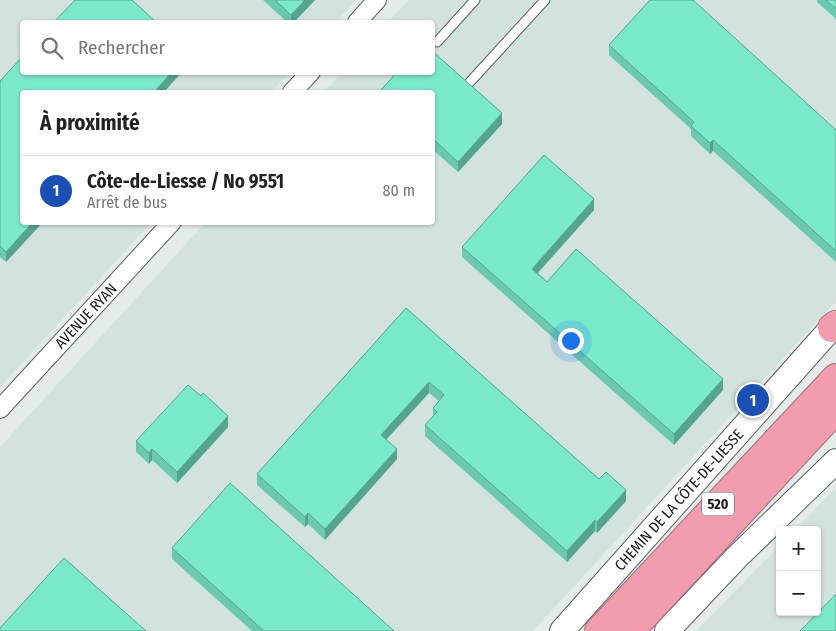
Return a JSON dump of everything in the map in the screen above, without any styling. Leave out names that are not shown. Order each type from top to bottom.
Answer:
[{"type":"highway","name":"520","points":[[599,631],[836,378]]},
{"type":"highway","name":"520","points":[[630,631],[836,409]]},
{"type":"highway","points":[[804,443],[836,418]]},
{"type":"main road","name":"CHEMIN DE LA CÔTE-DE-LIESSE","points":[[562,631],[835,326]]},
{"type":"main road","points":[[667,631],[736,558],[836,461]]},
{"type":"street","points":[[359,20],[377,0]]},
{"type":"street","points":[[294,90],[308,75]]},
{"type":"street","name":"AVENUE RYAN","points":[[0,409],[169,225]]},
{"type":"lane","points":[[437,42],[475,0]]},
{"type":"lane","points":[[470,82],[546,0]]},
{"type":"shaded area","points":[[0,0],[356,0],[338,20],[20,20],[20,75],[288,75],[273,90],[20,90],[20,225],[149,225],[0,387]]},
{"type":"shaded area","points":[[409,0],[836,0],[836,301],[533,631],[0,631],[0,447],[203,225],[435,225],[435,90],[326,90],[340,75],[435,75],[435,20],[390,20]]},
{"type":"shaded area","points":[[836,488],[836,631],[696,631],[776,549],[776,616],[821,616],[821,526],[799,526]]},
{"type":"building","points":[[75,0],[132,0],[154,20],[56,20]]},
{"type":"building","points":[[275,0],[305,0],[291,15]]},
{"type":"building","points":[[650,0],[693,0],[836,130],[836,251],[713,140],[710,143],[691,126],[694,122],[609,45]]},
{"type":"building","points":[[826,0],[836,0],[836,9]]},
{"type":"building","points":[[435,54],[502,113],[458,162],[435,141],[435,90],[381,90],[394,75],[435,75]]},
{"type":"building","points":[[20,59],[20,75],[169,75],[156,90],[20,90],[20,225],[30,225],[6,252],[0,246],[0,81]]},
{"type":"building","points":[[544,155],[594,199],[532,269],[547,282],[576,249],[723,379],[674,434],[462,247]]},
{"type":"building","points":[[406,308],[599,479],[606,472],[626,490],[567,551],[425,425],[437,412],[433,408],[444,395],[429,382],[381,435],[397,449],[325,529],[308,513],[305,517],[257,474]]},
{"type":"building","points":[[188,385],[201,396],[203,393],[228,416],[177,472],[152,449],[149,453],[136,441]]},
{"type":"building","points":[[230,483],[394,631],[264,631],[172,548]]},
{"type":"building","points":[[64,558],[146,631],[0,631],[0,628]]},
{"type":"building","points":[[836,594],[836,631],[800,631],[815,616],[821,616],[821,609]]},
{"type":"place","name":"Côte-de-Liesse / No 9551","points":[[753,400]]}]
